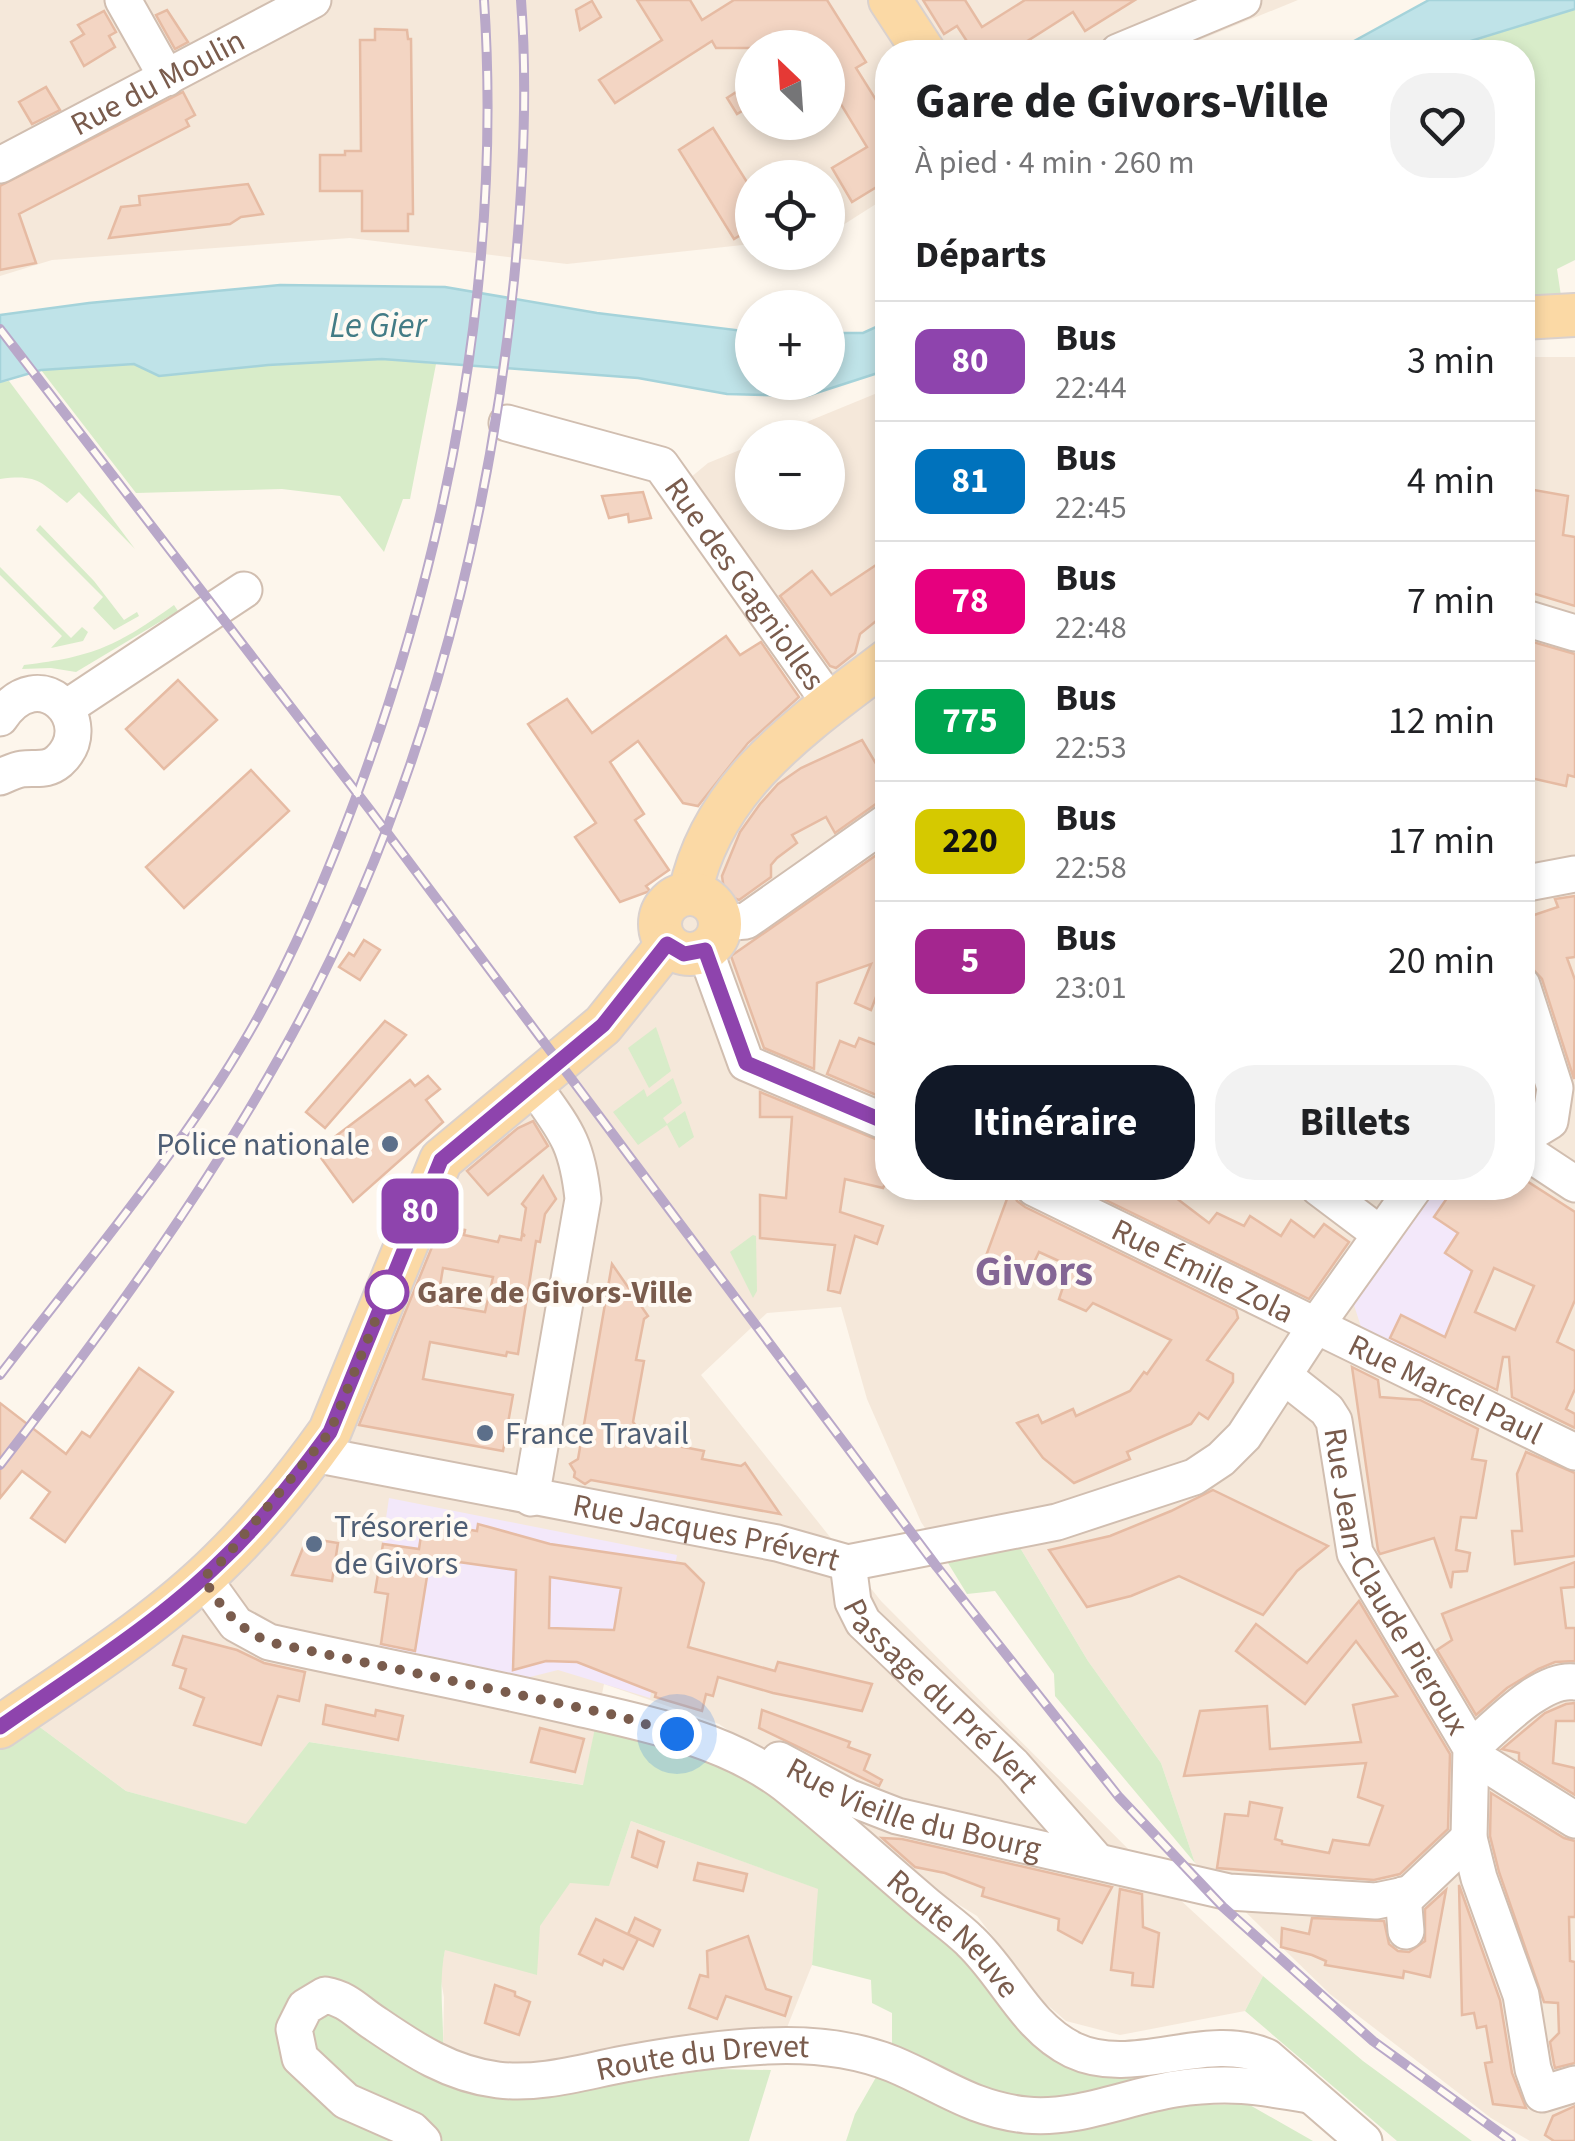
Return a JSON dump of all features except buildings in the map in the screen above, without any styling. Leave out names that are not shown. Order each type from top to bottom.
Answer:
[{"type":"main road","points":[[867,0],[891,40]]},
{"type":"main road","points":[[890,0],[916,40]]},
{"type":"main road","points":[[1535,317],[1575,315]]},
{"type":"main road","points":[[1535,339],[1575,339]]},
{"type":"main road","points":[[0,1727],[203,1578],[314,1454],[330,1432],[441,1160],[603,1025],[698,939],[717,908],[710,900],[690,893],[697,860],[742,784],[784,740],[875,669]]},
{"type":"street","points":[[123,0],[167,78]]},
{"type":"street","name":"Rue du Moulin","points":[[0,166],[313,0]]},
{"type":"street","points":[[1144,40],[1224,4]]},
{"type":"street","name":"Rue des Gagniolles","points":[[508,423],[661,466],[830,702]]},
{"type":"street","points":[[66,708],[244,590]]},
{"type":"street","points":[[1535,621],[1575,633]]},
{"type":"street","points":[[0,718],[10,702],[29,692],[48,693],[74,721],[71,743],[59,761],[44,770],[23,769],[0,777]]},
{"type":"street","points":[[875,830],[746,921],[698,939],[746,1063],[875,1118]]},
{"type":"street","points":[[1535,882],[1575,874]]},
{"type":"street","points":[[1535,1026],[1555,1088],[1555,1104],[1550,1121],[1535,1130]]},
{"type":"street","points":[[530,1498],[582,1199],[579,1167],[570,1136],[532,1085]]},
{"type":"street","points":[[1535,1158],[1575,1184]]},
{"type":"street","name":"Rue Émile Zola","points":[[1059,1200],[1318,1324]]},
{"type":"street","points":[[1334,1200],[1380,1234]]},
{"type":"street","name":"Rue Jacques Prévert","points":[[314,1454],[777,1543],[848,1563],[1057,1522],[1194,1477],[1222,1458],[1244,1436],[1405,1200]]},
{"type":"street","name":"Rue Marcel Paul","points":[[1318,1324],[1575,1452]]},
{"type":"street","name":"Rue Jean-Claude Pieroux","points":[[1284,1376],[1334,1420],[1355,1552],[1472,1756],[1470,1838],[1478,1878],[1520,1995],[1533,2069],[1558,2089]]},
{"type":"street","name":"Passage du Pré Vert","points":[[848,1563],[853,1602],[863,1622],[1013,1765],[1096,1860]]},
{"type":"street","name":"Rue Vieille du Bourg","points":[[203,1578],[236,1624],[268,1642],[531,1696],[555,1690],[656,1712],[740,1740],[848,1797],[897,1816],[1229,1892],[1376,1901],[1402,1895]]},
{"type":"street","points":[[1575,1682],[1566,1680],[1537,1692],[1472,1756],[1575,1820]]},
{"type":"street","name":"Route Neuve","points":[[531,1696],[619,1716],[706,1743],[766,1771],[969,1940],[1040,2028],[1078,2052],[1114,2058],[1214,2048],[1252,2050],[1267,2057],[1364,2141]]},
{"type":"street","points":[[1406,1931],[1402,1895],[1410,1894],[1470,1838]]},
{"type":"street","name":"Route du Drevet","points":[[424,2141],[412,2130],[346,2101],[300,2058],[294,2029],[306,2007],[324,1995],[344,1998],[434,2063],[495,2080],[546,2080],[680,2055],[807,2046],[864,2054],[966,2101],[1025,2115],[1051,2116],[1172,2090],[1241,2083],[1315,2096]]},
{"type":"shaded area","points":[[0,0],[1298,0],[1200,40],[875,40],[875,205],[845,224],[845,160],[735,160],[735,246],[567,264],[350,238],[52,260],[0,276]]},
{"type":"shaded area","points":[[1535,357],[1575,357],[1575,2141],[1530,2141],[1491,2118],[1330,1994],[1195,1863],[1161,1763],[1088,1661],[1019,1546],[948,1563],[921,1522],[867,1399],[841,1307],[767,1313],[701,1375],[881,1601],[1165,1886],[1263,1976],[1245,2011],[1120,2035],[1066,2021],[1044,2002],[977,1916],[896,1871],[788,1770],[719,1724],[604,1684],[584,1785],[309,1742],[247,1825],[126,1791],[37,1725],[320,1429],[426,1161],[604,998],[739,815],[852,700],[684,483],[708,463],[735,452],[735,530],[845,530],[845,420],[811,420],[875,394],[875,1200],[1535,1200]]},
{"type":"shaded area","points":[[1429,1200],[1506,1200],[1495,1216],[1432,1369],[1363,1333],[1352,1299]]},
{"type":"shaded area","points":[[389,1498],[677,1555],[650,1698],[558,1670],[522,1679],[378,1658],[388,1595],[375,1592]]},
{"type":"shaded area","points":[[631,1821],[819,1889],[812,1965],[784,2035],[517,2072],[443,2050],[444,1997],[440,1975],[445,1950],[539,1926],[570,1882],[609,1885]]},
{"type":"green space","points":[[1575,9],[1575,260],[1557,269],[1561,296],[1535,297],[1535,40],[1474,40]]},
{"type":"green space","points":[[382,359],[436,364],[410,499],[403,499],[384,552],[340,496],[282,489],[136,493],[41,370],[134,364],[159,376]]},
{"type":"green space","points":[[9,381],[135,549],[79,492],[67,503],[38,481],[0,479],[0,382]]},
{"type":"green space","points":[[40,525],[94,581],[124,620],[137,612],[139,616],[114,630],[93,608],[103,597],[36,530]]},
{"type":"green space","points":[[0,567],[71,638],[82,627],[88,632],[83,641],[51,648],[62,636],[0,575]]},
{"type":"green space","points":[[174,605],[178,611],[76,672],[22,669],[24,665],[69,658],[104,647]]},
{"type":"green space","points":[[656,1027],[671,1071],[649,1088],[628,1048]]},
{"type":"green space","points":[[673,1078],[682,1103],[663,1118],[667,1124],[685,1111],[694,1137],[679,1148],[667,1125],[638,1145],[613,1112],[644,1089],[647,1097]]},
{"type":"green space","points":[[753,1235],[757,1291],[753,1298],[730,1252]]},
{"type":"green space","points":[[1019,1546],[1088,1661],[1161,1763],[1195,1863],[1055,1696],[1054,1674],[995,1591],[967,1594],[948,1563]]},
{"type":"green space","points":[[37,1725],[126,1791],[246,1824],[309,1742],[583,1785],[595,1728],[729,1761],[937,1927],[1025,2030],[1176,2062],[1177,2073],[1061,2101],[1011,2099],[975,2090],[933,2063],[892,2046],[892,2013],[872,2003],[871,1980],[812,1965],[818,1889],[631,1821],[609,1886],[570,1883],[540,1926],[537,1975],[445,1950],[443,2050],[560,2093],[713,2069],[771,2070],[749,2141],[0,2141],[0,1749]]},
{"type":"green space","points":[[1263,1976],[1363,2061],[1472,2141],[1397,2141],[1245,2011]]},
{"type":"green space","points":[[879,2072],[959,2111],[1248,2104],[1313,2141],[846,2141],[855,2114]]},
{"type":"water","points":[[1429,0],[1575,0],[1575,9],[1474,40],[1356,40]]},
{"type":"water","name":"Le Gier","points":[[280,285],[445,287],[597,313],[735,330],[735,394],[638,378],[382,359],[159,376],[134,364],[41,370],[0,382],[0,315]]},
{"type":"water","points":[[875,328],[875,374],[845,384],[845,333],[863,333]]},
{"type":"railway","points":[[0,1375],[130,1207],[222,1077],[295,945],[358,792],[419,600],[462,402],[485,201],[488,100],[484,0]]},
{"type":"railway","points":[[0,1465],[148,1266],[249,1110],[327,966],[406,777],[463,581],[502,381],[522,175],[521,0]]},
{"type":"railway","points":[[0,329],[370,810],[937,1567],[1119,1797],[1223,1907],[1373,2041],[1511,2141]]},
{"type":"bus line","name":"80","points":[[0,1727],[203,1578],[314,1454],[330,1432],[441,1160],[603,1025],[667,944],[684,954],[705,950],[746,1063],[875,1118]]},
{"type":"place","name":"Police nationale","points":[[390,1144]]},
{"type":"place","name":"Gare de Givors-Ville","points":[[387,1292]]},
{"type":"place","name":"France Travail","points":[[485,1433]]},
{"type":"place","name":"Trésorerie de Givors","points":[[314,1544]]},
{"type":"district","name":"Givors","points":[[1034,1270]]},
{"type":"route","points":[[387,1292],[391,1282],[330,1432],[224,1559],[203,1578],[226,1614],[268,1642],[531,1696],[677,1734]]}]
